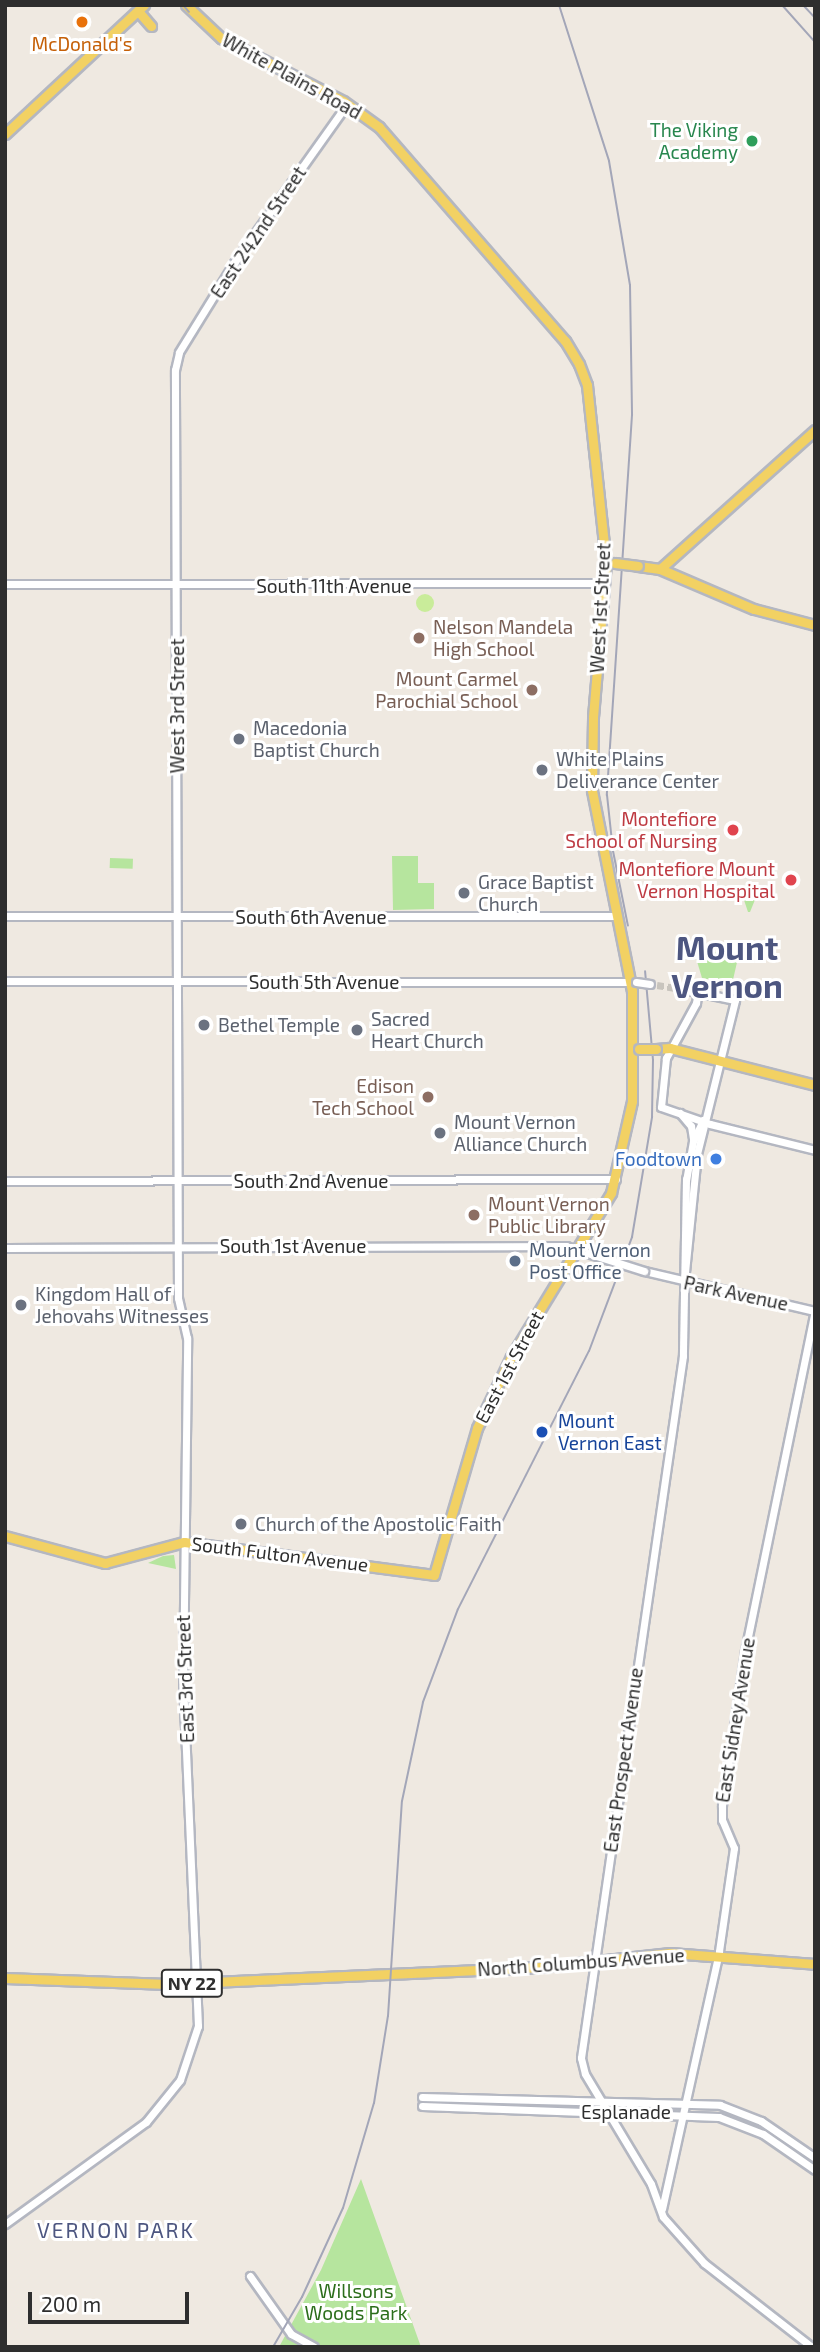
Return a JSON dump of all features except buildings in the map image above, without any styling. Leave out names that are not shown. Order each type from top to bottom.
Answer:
[{"type":"main road","name":"White Plains Road","points":[[186,5],[228,42],[347,104],[384,132],[425,179]]},
{"type":"main road","points":[[5,134],[141,8],[151,26]]},
{"type":"main road","name":"West 1st Street","points":[[425,179],[556,330],[579,364],[587,384],[611,563],[605,583],[592,783],[616,916],[643,983],[644,1049]]},
{"type":"main road","points":[[660,569],[815,430]]},
{"type":"main road","points":[[611,563],[660,569],[754,609],[815,625]]},
{"type":"main road","points":[[644,1049],[670,1048],[815,1085]]},
{"type":"main road","name":"East 1st Street","points":[[434,1576],[488,1402],[517,1347],[583,1252],[617,1179],[644,1049]]},
{"type":"main road","name":"South Fulton Avenue","points":[[5,1536],[113,1563],[184,1542],[434,1576]]},
{"type":"main road","name":"North Columbus Avenue","points":[[199,1983],[388,1974],[658,1954],[815,1964]]},
{"type":"main road","name":"NY 22","points":[[5,1978],[81,1984],[199,1983]]},
{"type":"street","name":"East 242nd Street","points":[[175,364],[234,263],[347,104]]},
{"type":"street","name":"West 3rd Street","points":[[175,364],[178,1047]]},
{"type":"street","name":"South 11th Avenue","points":[[5,584],[176,587],[605,583]]},
{"type":"street","name":"South 6th Avenue","points":[[5,916],[616,916]]},
{"type":"street","name":"South 5th Avenue","points":[[5,981],[643,983]]},
{"type":"street","points":[[687,990],[698,989],[696,1003],[670,1048],[661,1107],[815,1150]]},
{"type":"street","name":"East Prospect Avenue","points":[[684,1282],[704,1119],[734,1000],[698,989]]},
{"type":"street","name":"East 3rd Street","points":[[5,2224],[159,2109],[180,2080],[192,2049],[199,1983],[183,1685],[187,1338],[178,1298],[178,1047]]},
{"type":"street","points":[[680,1112],[691,1126],[693,1141]]},
{"type":"street","name":"East Prospect Avenue","points":[[704,1119],[693,1141],[682,1258],[683,1356],[581,2057],[602,2103],[651,2184],[662,2213],[704,2263],[812,2347]]},
{"type":"street","name":"South 2nd Avenue","points":[[5,1181],[617,1179]]},
{"type":"street","name":"South 1st Avenue","points":[[5,1248],[566,1246],[617,1262]]},
{"type":"street","points":[[663,1276],[675,1270],[682,1258]]},
{"type":"street","name":"Park Avenue","points":[[617,1262],[684,1282],[815,1310]]},
{"type":"street","name":"East Sidney Avenue","points":[[662,2213],[718,1956],[734,1848],[722,1820],[722,1805],[745,1646],[815,1310]]},
{"type":"street","name":"Esplanade","points":[[422,2097],[602,2103],[687,2102],[720,2105],[750,2116],[815,2158]]},
{"type":"street","name":"Esplanade","points":[[422,2106],[685,2113],[737,2122],[769,2137],[815,2170]]},
{"type":"street","points":[[651,2184],[670,2183]]},
{"type":"street","points":[[250,2276],[291,2334],[314,2347]]},
{"type":"green space","points":[[421,594],[429,594],[434,603],[432,610],[421,612],[416,607],[416,599]]},
{"type":"green space","points":[[392,856],[418,856],[418,883],[434,883],[434,909],[393,910]]},
{"type":"green space","points":[[110,858],[133,859],[133,869],[110,868]]},
{"type":"green space","points":[[759,890],[750,912],[748,912],[741,891]]},
{"type":"green space","points":[[741,945],[732,984],[702,978],[696,958]]},
{"type":"green space","points":[[174,1555],[176,1569],[148,1563],[163,1556]]},
{"type":"green space","name":"Willsons Woods Park","points":[[361,2179],[421,2347],[279,2347],[321,2270]]},
{"type":"tunnel","points":[[657,985],[687,990]]},
{"type":"railway","points":[[183,5],[189,12]]},
{"type":"railway","points":[[559,5],[609,161],[630,285],[632,415],[607,795],[613,851],[628,926]]},
{"type":"railway","points":[[782,5],[815,42]]},
{"type":"railway","points":[[803,5],[815,18]]},
{"type":"railway","points":[[273,2347],[302,2297],[343,2208],[374,2103],[388,2016],[402,1801],[423,1702],[458,1609],[589,1351],[632,1237],[652,1117],[653,1060],[645,971]]},
{"type":"place","name":"McDonald's","points":[[82,22]]},
{"type":"place","name":"The Viking Academy","points":[[752,141]]},
{"type":"place","name":"Nelson Mandela High School","points":[[419,638]]},
{"type":"place","name":"Mount Carmel Parochial School","points":[[532,690]]},
{"type":"place","name":"Macedonia Baptist Church","points":[[239,739]]},
{"type":"place","name":"White Plains Deliverance Center","points":[[542,770]]},
{"type":"place","name":"Montefiore School of Nursing","points":[[733,830]]},
{"type":"place","name":"Montefiore Mount Vernon Hospital","points":[[791,880]]},
{"type":"place","name":"Grace Baptist Church","points":[[464,893]]},
{"type":"place","name":"Bethel Temple","points":[[204,1025]]},
{"type":"place","name":"Sacred Heart Church","points":[[357,1030]]},
{"type":"place","name":"Edison Tech School","points":[[428,1097]]},
{"type":"place","name":"Mount Vernon Alliance Church","points":[[440,1133]]},
{"type":"place","name":"Foodtown","points":[[716,1159]]},
{"type":"place","name":"Mount Vernon Public Library","points":[[474,1215]]},
{"type":"place","name":"Mount Vernon Post Office","points":[[515,1261]]},
{"type":"place","name":"Kingdom Hall of Jehovahs Witnesses","points":[[21,1305]]},
{"type":"place","name":"Mount Vernon East","points":[[542,1432]]},
{"type":"place","name":"Church of the Apostolic Faith","points":[[241,1524]]},
{"type":"district","name":"Mount Vernon","points":[[727,967]]},
{"type":"district","name":"VERNON PARK","points":[[116,2230]]}]
